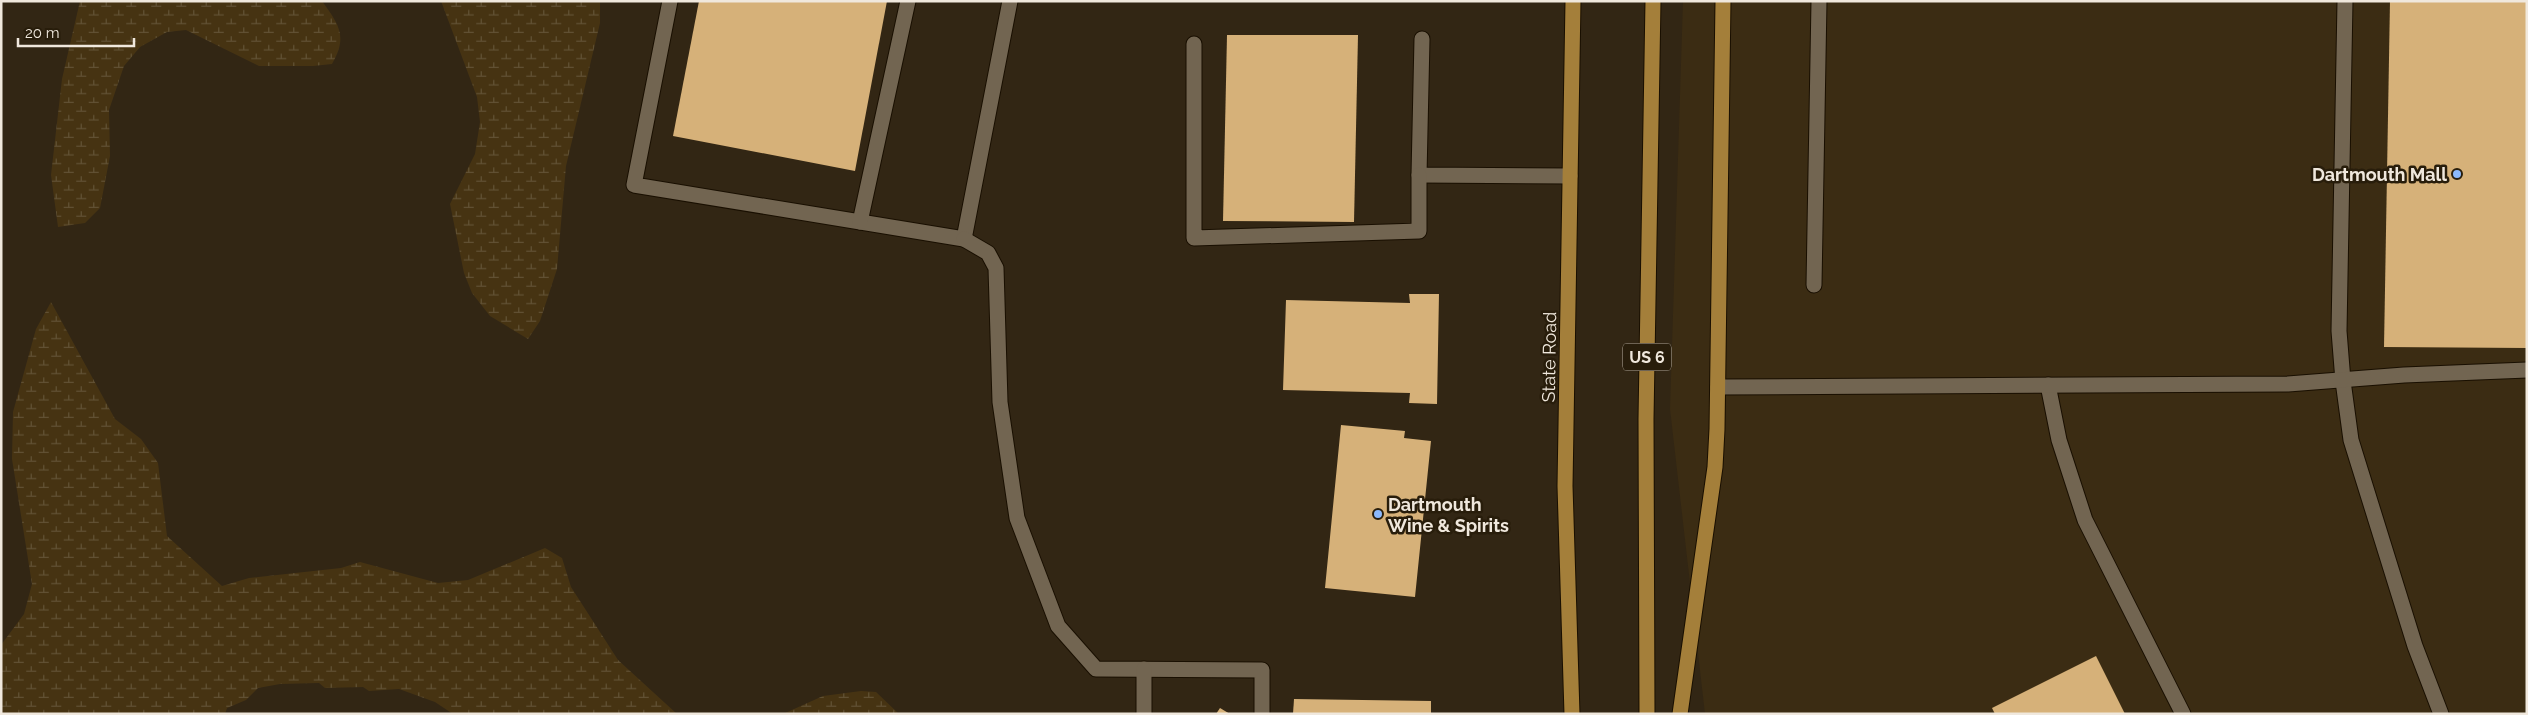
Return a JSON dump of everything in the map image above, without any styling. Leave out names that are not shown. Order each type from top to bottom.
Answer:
[{"type":"main road","name":"State Road","points":[[1572,714],[1565,486],[1573,1]]},
{"type":"main road","name":"US 6","points":[[1647,714],[1646,419],[1653,1]]},
{"type":"main road","points":[[1680,714],[1715,467],[1718,387],[1723,1]]},
{"type":"lane","points":[[670,1],[634,184],[964,238],[988,253],[996,268],[1000,402],[1017,518],[1058,626],[1096,668],[1262,670],[1262,714]]},
{"type":"lane","points":[[860,222],[908,1]]},
{"type":"lane","points":[[964,238],[1010,1]]},
{"type":"lane","points":[[1814,285],[1819,1]]},
{"type":"lane","points":[[2345,1],[2339,331],[2343,381],[2351,440],[2366,492],[2414,646],[2441,714]]},
{"type":"lane","points":[[1194,44],[1194,238],[1419,231],[1422,38]]},
{"type":"lane","points":[[1419,176],[1570,176]]},
{"type":"lane","points":[[1718,387],[2288,384],[2404,375],[2527,370]]},
{"type":"lane","points":[[2048,385],[2059,440],[2071,482],[2085,520],[2183,714]]},
{"type":"lane","points":[[1144,669],[1144,714]]},
{"type":"shaded area","name":"Dartmouth Mall","points":[[1683,1],[2527,1],[2527,714],[1705,714],[1670,409]]},
{"type":"green space","points":[[80,1],[322,1],[337,24],[340,46],[332,64],[313,66],[259,66],[186,30],[167,32],[140,47],[124,66],[109,110],[110,156],[100,208],[85,223],[58,227],[51,175],[62,79]]},
{"type":"green space","points":[[441,1],[600,1],[600,23],[566,166],[557,269],[540,321],[528,339],[490,316],[472,293],[464,273],[450,204],[475,154],[480,122],[477,97]]},
{"type":"green space","points":[[51,302],[115,419],[141,439],[158,463],[167,536],[222,586],[249,578],[341,568],[360,562],[438,583],[468,580],[545,548],[562,558],[571,587],[618,660],[677,714],[453,714],[435,702],[399,689],[369,691],[363,687],[325,688],[319,683],[280,684],[258,688],[246,700],[227,708],[225,714],[1,714],[1,645],[24,614],[32,584],[12,459],[13,412],[36,329]]},
{"type":"green space","points":[[861,691],[876,692],[899,714],[783,714],[823,696]]},
{"type":"building","points":[[699,1],[887,1],[855,171],[673,136]]},
{"type":"building","name":"Dartmouth Mall","points":[[2390,1],[2527,1],[2527,348],[2384,347]]},
{"type":"building","points":[[1227,35],[1358,35],[1354,222],[1223,221]]},
{"type":"building","points":[[1409,294],[1439,294],[1437,404],[1409,403],[1410,393],[1283,390],[1286,300],[1410,303]]},
{"type":"building","name":"Dartmouth Wine & Spirits","points":[[1341,425],[1405,431],[1404,438],[1431,441],[1415,597],[1325,588]]},
{"type":"building","points":[[2096,656],[2125,714],[1995,714],[1992,708]]},
{"type":"building","points":[[1294,699],[1431,701],[1431,714],[1293,714]]},
{"type":"building","points":[[1220,708],[1230,714],[1216,714]]},
{"type":"place","name":"Dartmouth Mall","points":[[2457,174]]},
{"type":"place","name":"Dartmouth Wine & Spirits","points":[[1378,514]]}]
